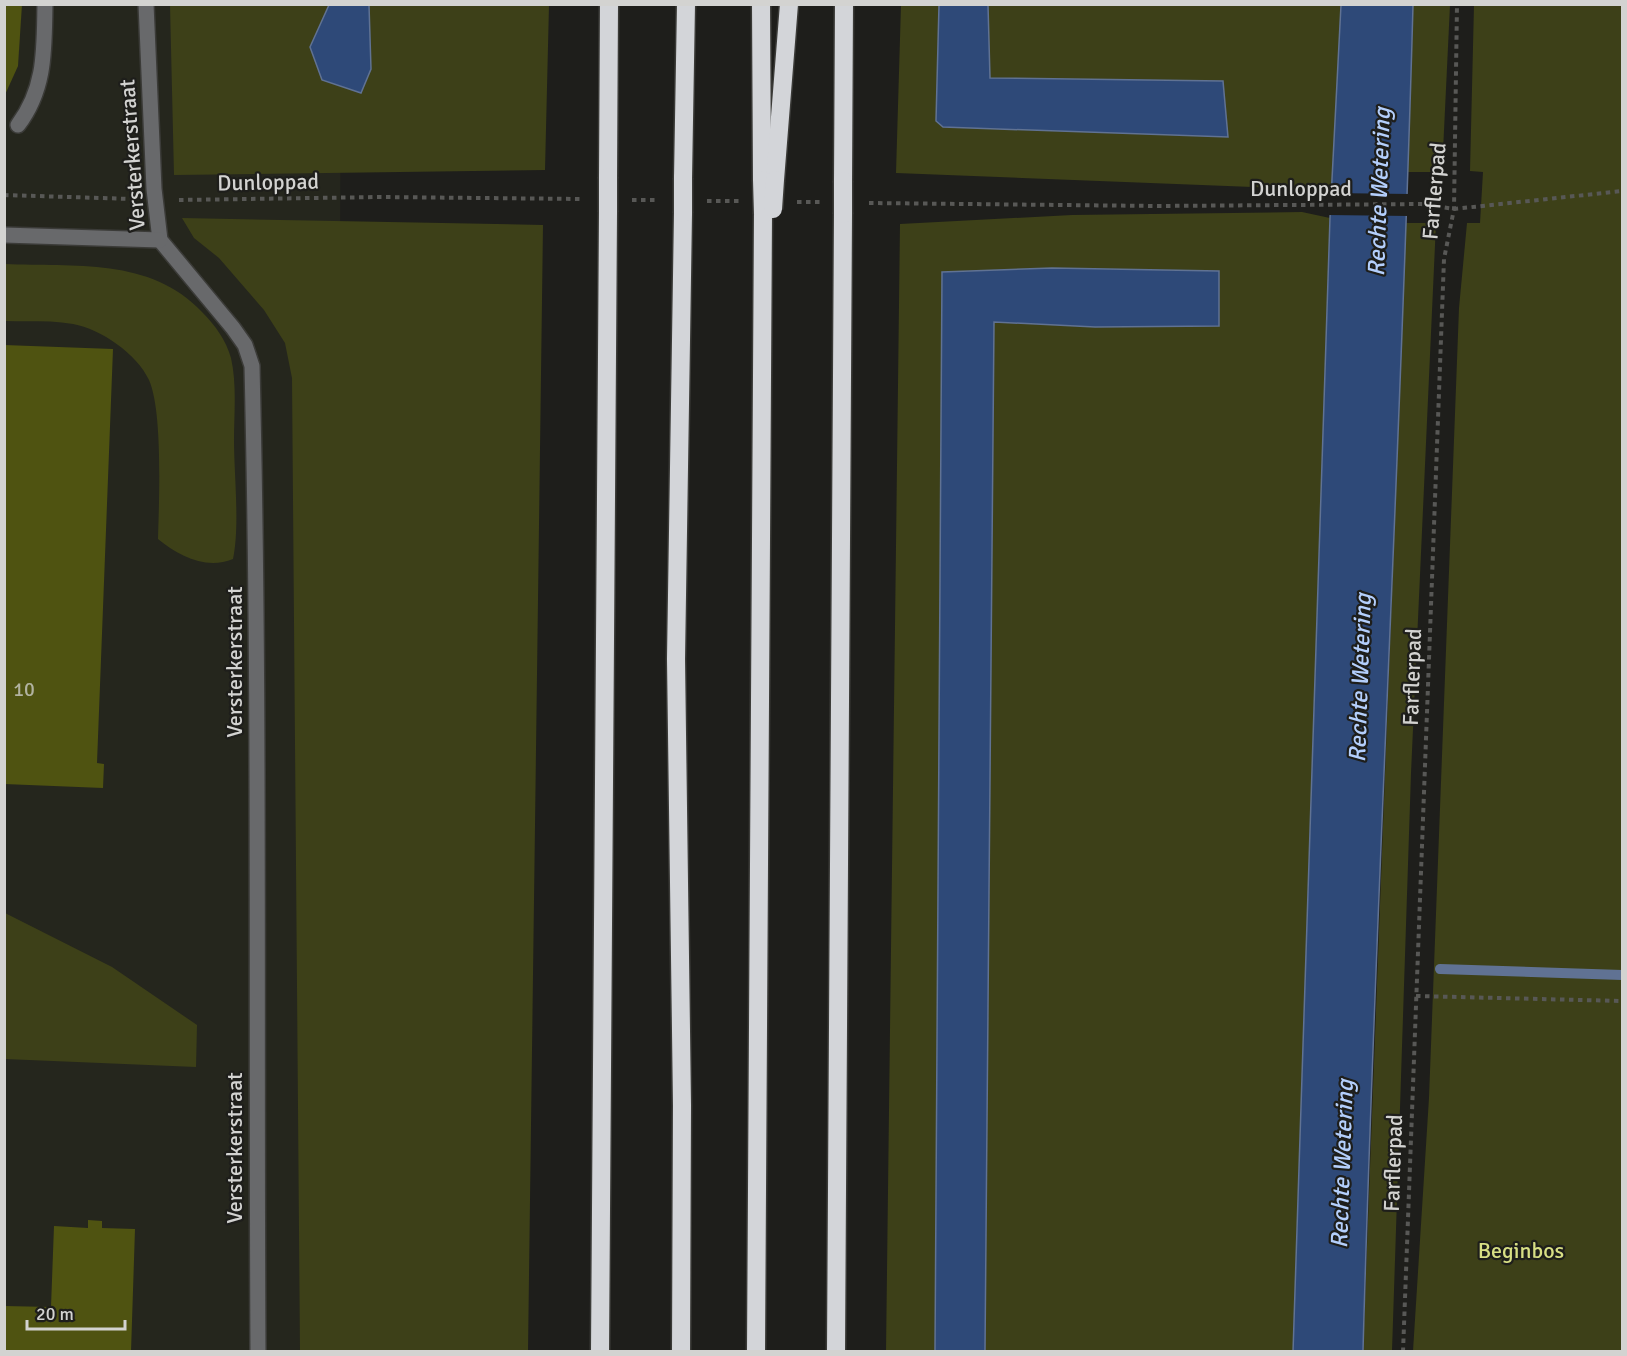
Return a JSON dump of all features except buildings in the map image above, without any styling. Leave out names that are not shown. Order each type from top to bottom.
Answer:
[{"type":"highway","points":[[600,1352],[609,4]]},
{"type":"highway","points":[[681,1352],[682,1105],[676,659],[686,4]]},
{"type":"highway","points":[[762,4],[769,180]]},
{"type":"highway","points":[[756,1352],[763,329],[769,180],[789,4]]},
{"type":"highway","points":[[836,1352],[844,4]]},
{"type":"street","points":[[18,125],[33,103],[42,76],[45,4]]},
{"type":"street","name":"Versterkerstraat","points":[[147,4],[154,189],[158,200],[160,240],[233,328],[245,345],[252,366],[257,588],[258,1352]]},
{"type":"street","points":[[4,235],[160,240]]},
{"type":"path","name":"Farflerpad","points":[[1403,1352],[1444,259],[1454,209],[1457,4]]},
{"type":"path","name":"Dunloppad","points":[[1158,206],[1421,204],[1454,209],[1623,191]]},
{"type":"path","name":"Dunloppad","points":[[4,195],[158,200],[380,196]]},
{"type":"path","points":[[1416,996],[1623,1001]]},
{"type":"shaded area","points":[[5,5],[341,5],[336,1351],[5,1352]]},
{"type":"green space","points":[[170,5],[329,5],[371,69],[369,5],[549,5],[545,170],[174,175]]},
{"type":"green space","points":[[901,5],[939,5],[936,121],[1227,137],[1223,81],[990,78],[988,5],[1341,5],[1332,190],[896,173]]},
{"type":"green space","points":[[1413,5],[1450,5],[1442,172],[1408,172]]},
{"type":"green space","name":"Beginbos","points":[[1474,5],[1622,5],[1622,1351],[1413,1351],[1429,1098],[1459,308],[1467,223],[1480,223],[1483,172],[1470,171]]},
{"type":"green space","points":[[1302,212],[1330,218],[1293,1351],[985,1351],[994,321],[1095,327],[1219,325],[1219,271],[1052,268],[942,272],[935,1351],[886,1352],[900,224],[1072,215]]},
{"type":"green space","points":[[182,218],[543,225],[528,1351],[300,1351],[292,378],[285,343],[264,310],[219,258],[194,238]]},
{"type":"green space","points":[[1406,223],[1436,223],[1411,773],[1392,1351],[1363,1352]]},
{"type":"green space","points":[[5,264],[84,266],[135,273],[182,294],[216,328],[229,351],[234,378],[236,516],[233,559],[213,563],[193,560],[158,539],[158,434],[149,380],[127,352],[95,331],[65,323],[5,321]]},
{"type":"green space","points":[[5,913],[112,967],[197,1025],[196,1067],[5,1059]]},
{"type":"water","points":[[329,5],[369,5],[371,69],[361,93],[322,80],[310,47]]},
{"type":"water","points":[[939,5],[988,5],[990,78],[1223,81],[1228,137],[943,127],[936,121]]},
{"type":"water","name":"Rechte Wetering","points":[[1341,5],[1413,5],[1408,173],[1374,1014],[1363,1351],[1293,1352],[1330,218]]},
{"type":"water","points":[[1052,268],[1219,271],[1219,326],[1095,327],[994,322],[985,1351],[935,1351],[942,272]]},
{"type":"pier","points":[[1329,193],[1410,194],[1410,216],[1327,215]]},
{"type":"waterway","points":[[1440,969],[1622,975]]}]
